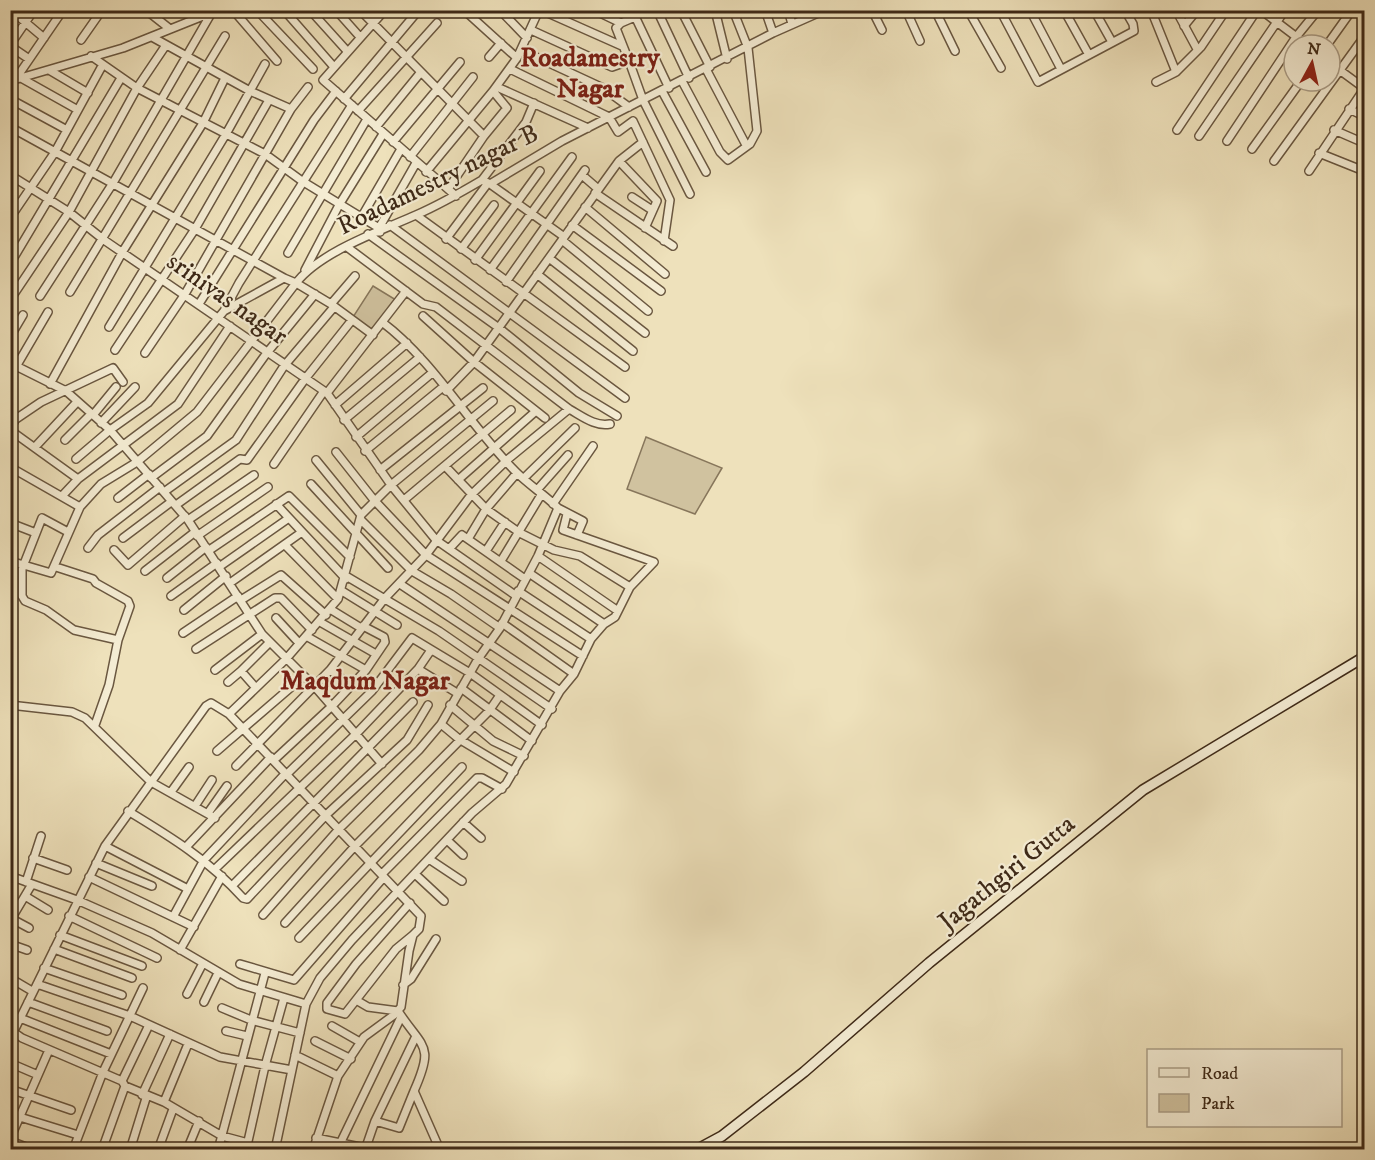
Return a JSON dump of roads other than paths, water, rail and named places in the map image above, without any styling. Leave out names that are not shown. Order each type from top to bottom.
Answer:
[{"type":"street","points":[[29,58],[10,45],[34,10]]},
{"type":"street","points":[[15,80],[63,10]]},
{"type":"street","points":[[81,40],[102,10]]},
{"type":"street","points":[[146,10],[170,29]]},
{"type":"street","points":[[233,10],[277,61]]},
{"type":"street","points":[[257,10],[313,69]]},
{"type":"street","points":[[284,10],[333,67]]},
{"type":"street","points":[[310,10],[347,51]]},
{"type":"street","points":[[336,10],[360,37]]},
{"type":"street","points":[[360,10],[484,136]]},
{"type":"street","points":[[385,10],[323,80],[456,196]]},
{"type":"street","points":[[464,10],[517,58]]},
{"type":"street","points":[[500,10],[527,38]]},
{"type":"street","points":[[594,10],[621,23]]},
{"type":"street","points":[[657,10],[720,152],[729,160],[750,144],[757,131],[748,48],[733,10]]},
{"type":"street","points":[[715,10],[727,59]]},
{"type":"street","points":[[765,10],[773,33]]},
{"type":"street","points":[[788,10],[792,24]]},
{"type":"street","name":"Roadamestry nagar B","points":[[56,567],[68,532],[80,507],[101,484],[137,462],[197,412],[304,273],[368,234],[416,215],[486,182],[609,117],[727,59],[773,33],[825,10]]},
{"type":"street","points":[[872,10],[882,30]]},
{"type":"street","points":[[906,10],[920,41]]},
{"type":"street","points":[[935,10],[955,51]]},
{"type":"street","points":[[968,10],[1001,68]]},
{"type":"street","points":[[1000,10],[1038,82],[1134,31],[1133,24],[1125,10]]},
{"type":"street","points":[[1030,10],[1061,69]]},
{"type":"street","points":[[1064,10],[1089,55]]},
{"type":"street","points":[[1094,10],[1112,42]]},
{"type":"street","points":[[1151,10],[1176,72]]},
{"type":"street","points":[[1176,10],[1194,48],[1201,47]]},
{"type":"street","points":[[1184,26],[1197,10]]},
{"type":"street","points":[[1156,82],[1176,72],[1201,47],[1226,10]]},
{"type":"street","points":[[1177,130],[1259,10],[1291,33]]},
{"type":"street","points":[[1199,136],[1285,10]]},
{"type":"street","points":[[1299,33],[1318,10]]},
{"type":"street","points":[[1336,33],[1352,10]]},
{"type":"street","points":[[11,11],[44,38]]},
{"type":"street","points":[[15,80],[152,37],[215,11]]},
{"type":"street","points":[[40,296],[113,183],[160,98],[215,11]]},
{"type":"street","points":[[344,99],[390,41],[418,11]]},
{"type":"street","points":[[426,172],[510,69],[531,30],[537,12],[622,46]]},
{"type":"street","points":[[685,12],[684,16],[746,145]]},
{"type":"street","points":[[690,195],[643,100],[616,28],[634,14],[665,89],[706,172]]},
{"type":"street","points":[[358,111],[437,22]]},
{"type":"street","points":[[531,30],[607,66],[629,61]]},
{"type":"street","points":[[70,292],[104,240],[129,192],[225,36]]},
{"type":"street","points":[[152,37],[250,91],[291,109]]},
{"type":"street","points":[[1342,68],[1365,38]]},
{"type":"street","points":[[489,57],[501,44]]},
{"type":"street","points":[[10,300],[69,212],[137,88],[166,45]]},
{"type":"street","points":[[521,50],[603,88],[629,107]]},
{"type":"street","points":[[91,57],[137,88],[265,154],[283,169],[380,230],[416,163]]},
{"type":"street","points":[[1227,141],[1282,58]]},
{"type":"street","points":[[393,142],[460,62]]},
{"type":"street","points":[[109,327],[177,217],[265,64]]},
{"type":"street","points":[[10,218],[55,152],[102,66]]},
{"type":"street","points":[[510,69],[609,117],[618,132],[633,121],[670,200],[664,241]]},
{"type":"street","points":[[49,70],[88,93]]},
{"type":"street","points":[[376,127],[421,72]]},
{"type":"street","points":[[1309,171],[1334,130],[1365,88],[1342,72]]},
{"type":"street","points":[[410,157],[473,77]]},
{"type":"street","points":[[10,264],[74,161],[121,78]]},
{"type":"street","points":[[50,384],[123,251],[203,123],[225,78]]},
{"type":"street","points":[[15,80],[78,110]]},
{"type":"street","points":[[145,353],[184,294],[291,109],[308,87]]},
{"type":"street","points":[[495,89],[534,103],[588,128]]},
{"type":"street","points":[[448,189],[484,136],[507,108],[495,89]]},
{"type":"street","points":[[199,304],[283,169],[336,92]]},
{"type":"street","points":[[1252,149],[1292,93]]},
{"type":"street","points":[[1274,161],[1324,93]]},
{"type":"street","points":[[10,99],[67,130]]},
{"type":"street","points":[[115,350],[195,229],[246,144],[269,100]]},
{"type":"street","points":[[446,239],[526,122],[534,103]]},
{"type":"street","points":[[76,459],[110,430],[148,404],[164,381],[190,355],[224,311],[252,261],[352,105]]},
{"type":"street","points":[[1349,110],[1365,116]]},
{"type":"street","points":[[288,253],[367,120]]},
{"type":"street","points":[[10,128],[296,283],[333,305],[373,335]]},
{"type":"street","points":[[1334,130],[1365,143]]},
{"type":"street","points":[[304,273],[339,205],[383,134]]},
{"type":"street","points":[[365,451],[445,389],[474,362],[619,161],[643,142]]},
{"type":"street","points":[[361,218],[401,149]]},
{"type":"street","points":[[1319,153],[1365,171]]},
{"type":"street","points":[[490,270],[572,157]]},
{"type":"street","points":[[619,161],[657,201],[645,228]]},
{"type":"street","points":[[475,260],[540,171]]},
{"type":"street","points":[[506,282],[584,172],[596,191],[645,228],[674,246]]},
{"type":"street","name":"srinivas nagar","points":[[10,175],[69,212],[104,240],[218,317],[267,354],[326,392],[365,451],[436,540],[591,639]]},
{"type":"street","points":[[486,182],[548,225],[648,311]]},
{"type":"street","points":[[632,197],[652,210]]},
{"type":"street","points":[[460,249],[494,205]]},
{"type":"street","points":[[585,207],[664,274]]},
{"type":"street","points":[[416,215],[625,367]]},
{"type":"street","points":[[390,225],[625,398]]},
{"type":"street","points":[[572,225],[661,291]]},
{"type":"street","points":[[368,234],[499,328],[579,393],[617,416]]},
{"type":"street","points":[[347,247],[423,304],[436,307],[569,409],[588,420],[603,425],[610,424]]},
{"type":"street","points":[[549,258],[645,333]]},
{"type":"street","points":[[537,274],[633,351]]},
{"type":"street","points":[[88,548],[98,535],[236,440],[285,366],[355,276]]},
{"type":"street","points":[[224,311],[284,278]]},
{"type":"street","points":[[274,464],[326,392],[406,291]]},
{"type":"street","points":[[118,498],[207,436],[267,354],[315,294]]},
{"type":"street","points":[[10,376],[13,365],[48,312]]},
{"type":"street","points":[[10,337],[23,315]]},
{"type":"street","points":[[423,316],[474,362],[545,418]]},
{"type":"street","points":[[123,538],[240,459],[247,460],[304,379],[352,320]]},
{"type":"street","points":[[382,322],[420,357],[517,473],[555,506],[583,521],[577,535]]},
{"type":"street","points":[[62,496],[78,478],[178,404],[230,326]]},
{"type":"street","points":[[335,405],[407,343]]},
{"type":"street","points":[[344,420],[420,357]]},
{"type":"street","points":[[13,365],[66,391],[124,445],[186,518],[262,634],[315,687],[382,764]]},
{"type":"street","points":[[78,478],[10,430],[13,422],[41,402],[113,368],[123,382]]},
{"type":"street","points":[[356,437],[432,373]]},
{"type":"street","points":[[65,440],[116,387]]},
{"type":"street","points":[[101,423],[135,387]]},
{"type":"street","points":[[380,470],[483,388]]},
{"type":"street","points":[[229,714],[286,659],[338,599],[346,578],[360,517],[374,500],[493,401]]},
{"type":"street","points":[[35,447],[77,402]]},
{"type":"street","points":[[236,766],[330,670],[385,598],[426,555],[471,495],[507,460],[569,409]]},
{"type":"street","points":[[404,500],[511,410]]},
{"type":"street","points":[[458,480],[536,411]]},
{"type":"street","points":[[524,478],[575,428]]},
{"type":"street","points":[[263,915],[339,829],[419,750],[441,724],[450,705],[501,625],[507,609],[538,556],[555,506],[593,446]]},
{"type":"street","points":[[336,452],[374,500],[426,555],[583,656]]},
{"type":"street","points":[[501,561],[520,533],[539,493],[568,455]]},
{"type":"street","points":[[316,460],[360,517],[412,571],[501,625],[574,674]]},
{"type":"street","points":[[445,466],[486,509],[520,533],[542,544],[580,556],[630,587]]},
{"type":"street","points":[[10,467],[80,507]]},
{"type":"street","points":[[468,539],[486,509],[517,473]]},
{"type":"street","points":[[114,550],[128,565],[186,518],[254,474]]},
{"type":"street","points":[[311,484],[388,568]]},
{"type":"street","points":[[145,571],[196,534],[268,488]]},
{"type":"street","points":[[167,578],[289,496],[293,497],[350,557]]},
{"type":"street","points":[[276,504],[346,578],[385,598],[552,709]]},
{"type":"street","points":[[274,1149],[306,1004],[332,963],[463,822],[502,789],[552,709],[560,691],[574,674],[591,639],[618,611],[630,587],[654,562],[561,529],[567,514]]},
{"type":"street","points":[[68,532],[44,518],[40,521],[23,564],[22,596],[25,601],[46,610],[75,630],[118,640]]},
{"type":"street","points":[[171,596],[289,518]]},
{"type":"street","points":[[486,551],[505,522]]},
{"type":"street","points":[[10,535],[13,524],[36,533]]},
{"type":"street","points":[[184,610],[228,579],[303,532]]},
{"type":"street","points":[[449,549],[461,536],[468,539],[604,624]]},
{"type":"street","points":[[285,544],[338,599]]},
{"type":"street","points":[[538,556],[618,611]]},
{"type":"street","points":[[10,561],[51,573],[56,567],[93,579],[128,601],[130,606],[118,640],[109,686],[95,725]]},
{"type":"street","points":[[183,633],[281,575],[328,612],[385,639],[366,670],[352,686],[272,759],[187,846]]},
{"type":"street","points":[[400,584],[560,691]]},
{"type":"street","points":[[342,591],[397,625]]},
{"type":"street","points":[[196,649],[278,598],[312,630]]},
{"type":"street","points":[[276,618],[299,643]]},
{"type":"street","points":[[320,622],[376,654]]},
{"type":"street","points":[[215,670],[262,634]]},
{"type":"street","points":[[306,636],[366,670]]},
{"type":"street","points":[[173,917],[204,860],[286,774],[372,690],[396,661],[409,639],[415,639],[470,673],[542,725]]},
{"type":"street","points":[[228,682],[270,642]]},
{"type":"street","points":[[215,869],[298,786],[356,734],[418,669],[430,650]]},
{"type":"street","name":"Jagathgiri Gutta","points":[[696,1149],[722,1136],[804,1072],[929,963],[1143,790],[1365,657]]},
{"type":"street","points":[[418,669],[459,691],[532,741]]},
{"type":"street","points":[[330,670],[352,686]]},
{"type":"street","points":[[241,671],[256,688]]},
{"type":"street","points":[[217,751],[304,676]]},
{"type":"street","points":[[285,923],[355,846],[489,711],[500,695]]},
{"type":"street","points":[[232,886],[313,801],[413,702]]},
{"type":"street","points":[[284,998],[265,1066],[247,1146],[222,1136],[164,1102],[144,1095],[103,1072],[12,1034],[105,846],[206,706],[211,703],[216,704],[229,714],[399,891],[410,903],[421,916],[419,929],[396,949],[342,1015],[327,1009],[325,1006],[356,964],[410,903]]},
{"type":"street","points":[[10,705],[72,712],[95,725],[151,782],[215,818]]},
{"type":"street","points":[[129,811],[187,846],[215,869],[243,898],[251,898],[326,815],[407,740],[428,705]]},
{"type":"street","points":[[450,705],[493,741],[524,756]]},
{"type":"street","points":[[441,724],[459,739],[514,772]]},
{"type":"street","points":[[171,792],[189,767]]},
{"type":"street","points":[[299,938],[462,767]]},
{"type":"street","points":[[240,964],[289,980],[297,978],[383,875],[477,778],[482,778],[502,789]]},
{"type":"street","points":[[195,806],[212,780]]},
{"type":"street","points":[[208,813],[227,786]]},
{"type":"street","points":[[463,822],[481,838]]},
{"type":"street","points":[[29,928],[12,921],[25,896],[33,858],[41,836]]},
{"type":"street","points":[[447,840],[463,855]]},
{"type":"street","points":[[105,846],[188,889]]},
{"type":"street","points":[[33,858],[67,870]]},
{"type":"street","points":[[429,858],[462,880]]},
{"type":"street","points":[[96,863],[152,886]]},
{"type":"street","points":[[415,874],[444,901]]},
{"type":"street","points":[[180,950],[222,876]]},
{"type":"street","points":[[10,887],[12,877],[77,900],[152,933],[218,973],[259,991],[306,1004]]},
{"type":"street","points":[[89,877],[194,927]]},
{"type":"street","points":[[25,896],[48,910]]},
{"type":"street","points":[[69,916],[157,958]]},
{"type":"street","points":[[60,935],[142,966]]},
{"type":"street","points":[[338,1146],[400,1014],[403,984],[413,935]]},
{"type":"street","points":[[403,984],[411,980],[436,939]]},
{"type":"street","points":[[10,944],[27,950]]},
{"type":"street","points":[[54,949],[132,978]]},
{"type":"street","points":[[187,994],[203,963]]},
{"type":"street","points":[[44,968],[122,995]]},
{"type":"street","points":[[204,1002],[218,973]]},
{"type":"street","points":[[218,1149],[265,973]]},
{"type":"street","points":[[10,978],[32,991]]},
{"type":"street","points":[[38,984],[129,1016],[220,1058],[292,1070]]},
{"type":"street","points":[[73,1149],[103,1072],[143,988]]},
{"type":"street","points":[[356,1000],[368,1007],[400,1014],[426,1051],[424,1069],[399,1128],[375,1121]]},
{"type":"street","points":[[28,1002],[107,1031]]},
{"type":"street","points":[[222,1008],[251,1020],[300,1033]]},
{"type":"street","points":[[313,1149],[338,1076],[368,1032],[400,1014]]},
{"type":"street","points":[[20,1018],[111,1054]]},
{"type":"street","points":[[102,1149],[124,1083],[149,1025]]},
{"type":"street","points":[[332,1026],[360,1042]]},
{"type":"street","points":[[226,1031],[247,1036]]},
{"type":"street","points":[[130,1149],[144,1095],[170,1034]]},
{"type":"street","points":[[365,1149],[375,1121],[416,1036]]},
{"type":"street","points":[[315,1041],[351,1059]]},
{"type":"street","points":[[164,1102],[188,1044]]},
{"type":"street","points":[[34,1149],[10,1140],[49,1050]]},
{"type":"street","points":[[295,1055],[338,1076]]},
{"type":"street","points":[[10,1063],[38,1075]]},
{"type":"street","points":[[10,1089],[71,1110]]},
{"type":"street","points":[[414,1091],[440,1149]]},
{"type":"street","points":[[159,1149],[173,1109]]},
{"type":"street","points":[[10,1114],[78,1135]]},
{"type":"street","points":[[187,1149],[199,1121]]},
{"type":"street","points":[[316,1138],[338,1146],[365,1149],[381,1146],[385,1149]]},
{"type":"district","name":"Roadamestry Nagar","points":[[590,74]]},
{"type":"district","name":"Maqdum Nagar","points":[[365,681]]}]
